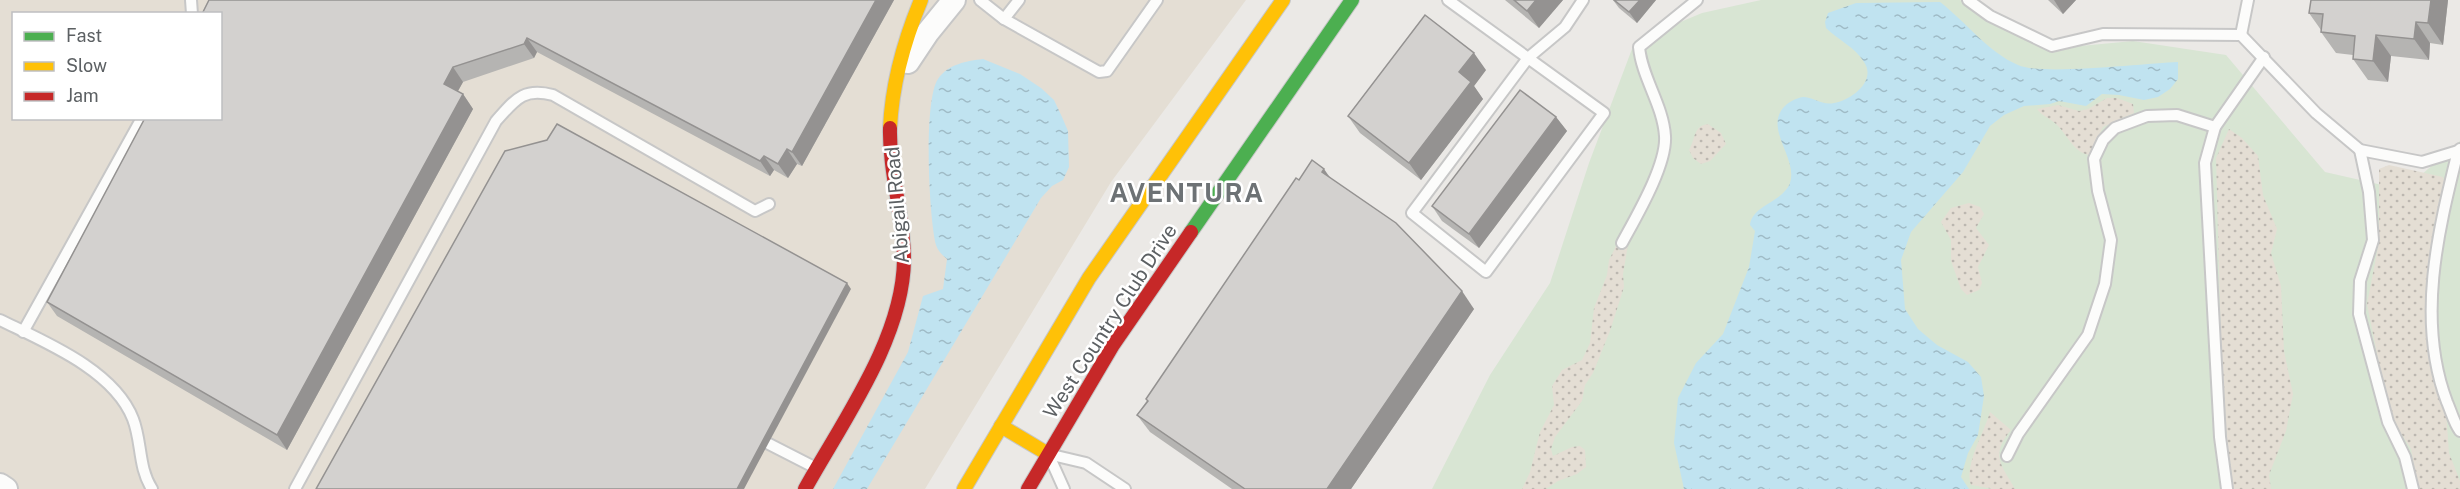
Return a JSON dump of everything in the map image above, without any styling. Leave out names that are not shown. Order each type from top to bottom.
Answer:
[{"type":"street","name":"Abigail Road","points":[[805,489],[891,326],[903,272],[903,243],[891,158],[891,104],[912,23],[921,0]]},
{"type":"street","name":"Abigail Road","points":[[927,32],[938,0]]},
{"type":"street","name":"Abigail Road","points":[[897,79],[927,32],[954,0]]},
{"type":"street","name":"West Country Club Drive","points":[[964,489],[1101,260],[1283,0]]},
{"type":"street","name":"West Country Club Drive","points":[[1028,489],[1113,345],[1352,0]]},
{"type":"street","points":[[1001,426],[1048,454]]},
{"type":"street","points":[[0,485],[6,489]]},
{"type":"lane","points":[[980,0],[1004,19],[1099,72],[1107,72],[1157,0]]},
{"type":"lane","points":[[1004,19],[1019,0]]},
{"type":"lane","points":[[1448,0],[1528,58],[1604,113],[1486,272],[1412,213],[1528,58],[1565,27],[1583,0]]},
{"type":"lane","points":[[1622,243],[1646,197],[1662,156],[1665,136],[1658,106],[1641,64],[1639,47],[1697,0]]},
{"type":"lane","points":[[1968,0],[1990,16],[2052,46],[2103,34],[2241,35],[2316,113],[2360,150],[2422,162],[2459,150]]},
{"type":"lane","points":[[2241,35],[2248,0]]},
{"type":"lane","points":[[2227,489],[2220,437],[2205,163],[2215,127],[2264,57]]},
{"type":"lane","points":[[295,489],[496,121],[515,100],[536,91],[553,95],[755,211],[769,204]]},
{"type":"lane","points":[[2007,456],[2018,434],[2088,335],[2105,284],[2111,240],[2098,191],[2094,159],[2103,140],[2115,128],[2147,116],[2177,115],[2215,127]]},
{"type":"lane","points":[[23,332],[141,120]]},
{"type":"lane","points":[[2360,150],[2369,192],[2373,240],[2360,281],[2359,314],[2388,422],[2405,457],[2413,489]]},
{"type":"lane","points":[[2459,150],[2435,256],[2431,329],[2441,386],[2460,431]]},
{"type":"lane","points":[[0,320],[96,373],[121,395],[134,422],[146,479],[152,489]]},
{"type":"lane","points":[[770,444],[816,468]]},
{"type":"lane","points":[[1048,454],[1064,489]]},
{"type":"lane","points":[[1048,454],[1086,463],[1125,489]]},
{"type":"shaded area","points":[[0,0],[1246,0],[1111,182],[925,489],[0,489]]},
{"type":"green space","points":[[1761,0],[1960,0],[2049,49],[2133,41],[2226,55],[2325,172],[2404,190],[2460,141],[2460,489],[1432,489],[1490,375],[1550,283],[1589,163],[1635,41],[1702,13]]},
{"type":"sand","points":[[2107,98],[2117,98],[2133,104],[2134,113],[2103,127],[2089,155],[2079,150],[2056,124],[2037,109],[2058,105],[2079,111],[2088,109]]},
{"type":"sand","points":[[1708,124],[1721,133],[1726,144],[1710,161],[1701,164],[1693,158],[1689,150],[1697,130]]},
{"type":"sand","points":[[2229,129],[2242,138],[2258,156],[2263,195],[2277,229],[2271,253],[2281,286],[2284,351],[2293,394],[2286,431],[2269,475],[2271,489],[2231,489],[2232,476],[2227,442],[2221,344],[2216,158]]},
{"type":"sand","points":[[2389,165],[2443,177],[2445,183],[2444,197],[2434,224],[2426,317],[2436,385],[2446,411],[2449,453],[2460,481],[2460,489],[2418,489],[2411,449],[2395,424],[2378,359],[2367,304],[2379,242],[2379,169]]},
{"type":"sand","points":[[1969,203],[1980,207],[1984,214],[1976,228],[1989,245],[1978,267],[1982,283],[1979,290],[1967,295],[1961,289],[1951,261],[1951,240],[1941,222],[1951,208]]},
{"type":"sand","points":[[1617,244],[1628,245],[1623,274],[1624,287],[1610,331],[1593,373],[1585,385],[1582,401],[1555,437],[1551,449],[1553,456],[1572,447],[1580,446],[1585,450],[1586,467],[1546,489],[1522,489],[1530,472],[1540,432],[1554,405],[1552,386],[1562,370],[1582,360],[1590,343],[1594,308],[1607,275],[1609,260]]},
{"type":"sand","points":[[1990,412],[2011,430],[1999,453],[2002,466],[2015,489],[1993,489],[1971,485],[1972,459]]},
{"type":"water","points":[[1940,2],[1987,45],[2018,65],[2030,68],[2071,69],[2178,62],[2178,79],[2170,89],[2158,97],[2144,100],[2102,94],[2086,106],[2059,101],[2024,106],[2004,115],[1990,126],[1963,172],[1911,232],[1901,260],[1905,309],[1918,329],[1937,345],[1968,362],[1981,377],[1984,396],[1978,435],[1968,453],[1961,477],[1969,489],[1684,489],[1674,443],[1678,398],[1696,363],[1723,334],[1749,267],[1755,231],[1750,225],[1752,218],[1781,195],[1790,183],[1790,164],[1779,135],[1778,117],[1783,108],[1792,101],[1807,97],[1830,104],[1848,98],[1865,83],[1867,69],[1864,62],[1826,28],[1828,13],[1856,3]]},
{"type":"water","points":[[983,59],[1020,74],[1054,100],[1068,131],[1069,167],[1063,180],[1052,186],[1041,198],[867,489],[833,489],[908,352],[923,296],[943,289],[947,259],[936,245],[931,211],[929,134],[933,91],[938,79],[947,70],[964,62]]},
{"type":"building","points":[[209,0],[876,0],[792,152],[787,149],[778,164],[764,156],[760,161],[527,38],[524,44],[453,67],[444,84],[463,94],[277,435],[47,302],[144,120],[222,120],[222,12],[203,12]]},
{"type":"building","points":[[1514,0],[1536,0],[1527,11]]},
{"type":"building","points":[[1614,0],[1640,0],[1629,12]]},
{"type":"building","points":[[2311,0],[2431,0],[2428,23],[2416,22],[2414,39],[2376,35],[2373,61],[2353,59],[2355,36],[2321,32],[2323,14],[2309,13]]},
{"type":"building","points":[[1425,15],[1474,53],[1459,72],[1471,82],[1409,163],[1348,116]]},
{"type":"building","points":[[1520,90],[1556,117],[1469,234],[1432,206]]},
{"type":"building","points":[[557,124],[847,283],[737,489],[316,489],[505,151],[547,140]]},
{"type":"building","points":[[1312,160],[1324,169],[1322,172],[1396,223],[1462,291],[1327,489],[1245,489],[1137,415],[1296,178],[1299,180]]},
{"type":"traffic: fast","points":[[1191,232],[1352,0]]},
{"type":"traffic: slow","points":[[890,128],[893,95],[900,63],[921,0]]},
{"type":"traffic: slow","points":[[964,489],[1089,278],[1283,0]]},
{"type":"traffic: slow","points":[[1001,426],[1048,454]]},
{"type":"traffic: jam","points":[[805,489],[852,408],[882,350],[901,290],[904,260],[902,227],[890,145],[890,128]]},
{"type":"traffic: jam","points":[[1028,489],[1113,345],[1191,232]]},
{"type":"district","name":"AVENTURA","points":[[1187,192]]}]
